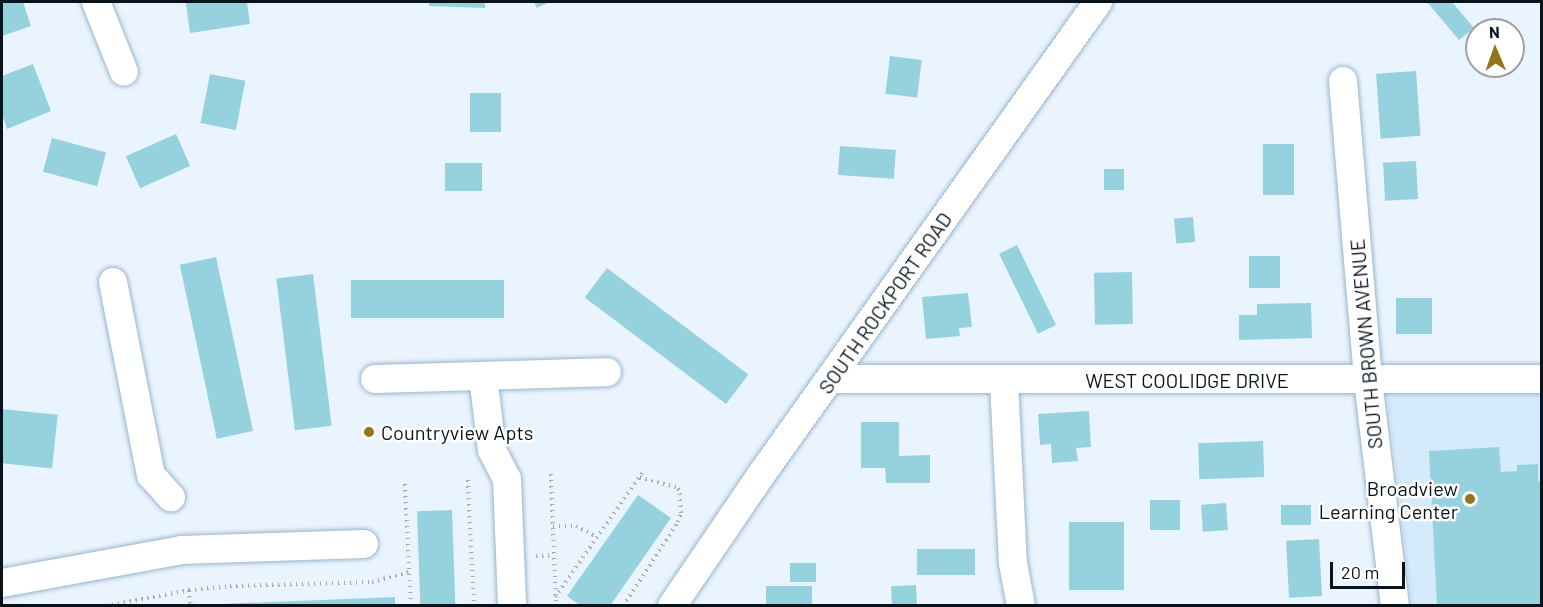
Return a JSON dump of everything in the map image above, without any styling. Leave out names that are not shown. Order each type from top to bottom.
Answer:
[{"type":"street","points":[[96,2],[124,72]]},
{"type":"street","name":"SOUTH ROCKPORT ROAD","points":[[672,606],[761,475],[832,379],[1098,2]]},
{"type":"street","name":"SOUTH BROWN AVENUE","points":[[1343,81],[1368,380],[1395,606]]},
{"type":"street","points":[[113,282],[151,475],[171,497]]},
{"type":"street","points":[[375,379],[607,372]]},
{"type":"street","points":[[483,376],[492,450],[507,479],[513,606]]},
{"type":"street","name":"WEST COOLIDGE DRIVE","points":[[832,379],[1004,381],[1542,379]]},
{"type":"street","points":[[1004,381],[1013,562],[1021,606]]},
{"type":"street","points":[[2,583],[181,550],[364,544]]},
{"type":"path","points":[[555,597],[645,469]]},
{"type":"path","points":[[552,474],[556,606]]},
{"type":"path","points":[[623,606],[678,522],[681,513],[679,490],[676,487],[639,477]]},
{"type":"path","points":[[468,480],[474,606]]},
{"type":"path","points":[[405,484],[411,606]]},
{"type":"path","points":[[553,526],[576,526],[597,537]]},
{"type":"path","points":[[106,606],[189,590],[230,586],[372,582],[409,572]]},
{"type":"path","points":[[189,590],[191,606]]},
{"type":"shaded area","name":"Broadview Learning Center","points":[[1541,391],[1541,605],[1412,605],[1387,393]]},
{"type":"building","points":[[2,2],[23,2],[31,26],[2,36]]},
{"type":"building","points":[[247,2],[250,24],[190,33],[186,3]]},
{"type":"building","points":[[429,2],[485,2],[485,8],[429,6]]},
{"type":"building","points":[[534,2],[549,2],[537,8]]},
{"type":"building","points":[[1427,2],[1452,2],[1466,18],[1465,35],[1459,40]]},
{"type":"building","points":[[890,56],[922,60],[917,98],[885,94]]},
{"type":"building","points":[[33,64],[51,111],[7,129],[2,114],[2,76]]},
{"type":"building","points":[[1416,71],[1421,136],[1381,139],[1376,74]]},
{"type":"building","points":[[210,74],[245,81],[236,130],[200,123]]},
{"type":"building","points":[[470,93],[501,93],[501,132],[470,132]]},
{"type":"building","points":[[176,134],[190,166],[140,188],[126,156]]},
{"type":"building","points":[[52,138],[106,152],[97,186],[43,172]]},
{"type":"building","points":[[1263,144],[1294,144],[1294,195],[1263,195]]},
{"type":"building","points":[[840,146],[896,150],[894,179],[838,175]]},
{"type":"building","points":[[1416,161],[1418,199],[1385,201],[1383,163]]},
{"type":"building","points":[[445,163],[482,163],[482,191],[445,191]]},
{"type":"building","points":[[1104,169],[1124,169],[1124,190],[1104,190]]},
{"type":"building","points":[[1193,217],[1195,242],[1176,244],[1174,219]]},
{"type":"building","points":[[1017,245],[1056,325],[1038,334],[999,254]]},
{"type":"building","points":[[1249,256],[1280,256],[1280,288],[1249,288]]},
{"type":"building","points":[[216,257],[253,431],[217,439],[180,265]]},
{"type":"building","points":[[607,268],[748,375],[726,404],[585,298]]},
{"type":"building","points":[[1132,272],[1133,324],[1095,325],[1094,273]]},
{"type":"building","points":[[313,274],[332,426],[295,430],[276,279]]},
{"type":"building","points":[[351,280],[504,280],[504,318],[351,318]]},
{"type":"building","points":[[968,293],[972,327],[959,328],[960,336],[926,339],[922,297]]},
{"type":"building","points":[[1396,298],[1432,298],[1432,334],[1396,334]]},
{"type":"building","points":[[1311,303],[1312,338],[1239,340],[1239,315],[1257,315],[1257,304]]},
{"type":"building","points":[[2,409],[58,415],[52,469],[2,463]]},
{"type":"building","points":[[1089,411],[1091,447],[1076,448],[1078,461],[1052,463],[1051,444],[1040,445],[1038,414]]},
{"type":"building","points":[[861,422],[899,422],[899,456],[930,455],[930,483],[886,483],[885,468],[861,468]]},
{"type":"building","points":[[1263,441],[1264,477],[1199,479],[1198,443]]},
{"type":"building","points":[[1499,447],[1501,472],[1517,471],[1517,465],[1538,464],[1538,481],[1542,481],[1542,606],[1437,606],[1429,451]]},
{"type":"building","points":[[638,495],[671,518],[610,606],[581,606],[567,596]]},
{"type":"building","points":[[1150,500],[1180,500],[1180,530],[1150,530]]},
{"type":"building","points":[[1226,503],[1228,530],[1203,532],[1201,505]]},
{"type":"building","points":[[1281,505],[1311,505],[1311,525],[1281,525]]},
{"type":"building","points":[[452,510],[455,606],[420,606],[417,511]]},
{"type":"building","points":[[1069,522],[1124,522],[1124,590],[1069,590]]},
{"type":"building","points":[[1319,539],[1322,596],[1289,598],[1286,541]]},
{"type":"building","points":[[917,549],[975,549],[975,575],[917,575]]},
{"type":"building","points":[[790,563],[816,563],[816,582],[790,582]]},
{"type":"building","points":[[916,585],[917,606],[892,606],[891,586]]},
{"type":"building","points":[[766,586],[812,586],[812,606],[766,606]]},
{"type":"building","points":[[395,597],[395,606],[222,606],[222,604]]},
{"type":"place","name":"Countryview Apts","points":[[369,432]]},
{"type":"place","name":"Broadview Learning Center","points":[[1470,499]]}]
